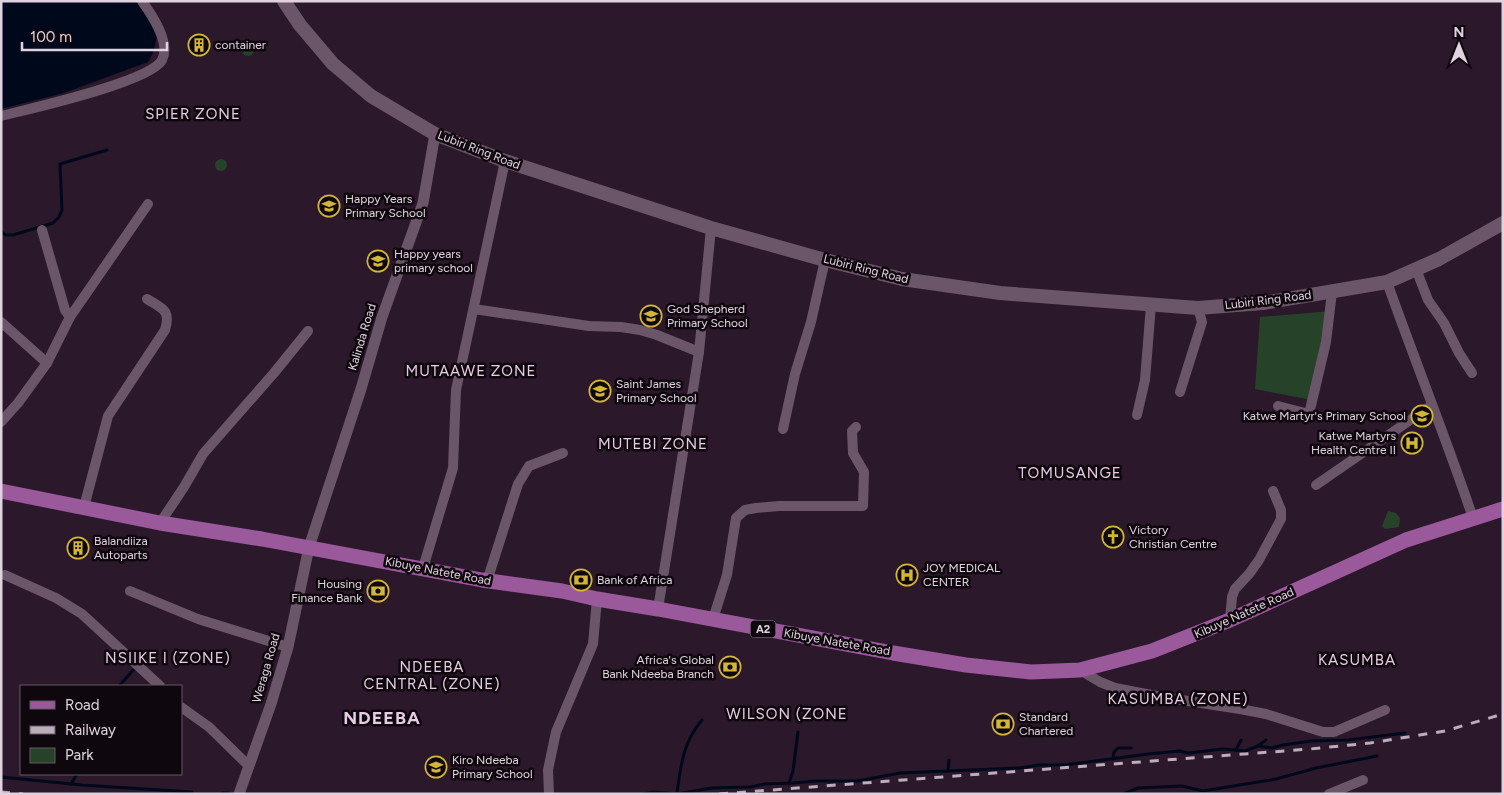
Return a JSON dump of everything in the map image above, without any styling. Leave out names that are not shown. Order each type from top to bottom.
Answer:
[{"type":"main road","name":"Lubiri Ring Road","points":[[284,1],[300,25],[333,64],[372,96],[435,134],[505,161],[710,228],[902,279],[981,291],[1151,305],[1198,308],[1263,303],[1387,282],[1439,259],[1503,223]]},
{"type":"main road","name":"Kibuye Natete Road","points":[[1,491],[160,523],[423,568],[487,581],[562,592],[884,651],[966,665],[1031,672],[1080,670],[1152,651],[1230,620],[1420,534],[1503,509]]},
{"type":"street","points":[[1,116],[55,103],[144,74],[156,67],[162,60],[164,48],[162,37],[154,18],[142,1]]},
{"type":"street","name":"Kalinda Road","points":[[309,548],[361,390],[382,317],[423,203],[435,134]]},
{"type":"street","points":[[423,568],[453,468],[456,390],[505,161]]},
{"type":"street","points":[[1,422],[18,403],[47,362],[70,317],[148,204]]},
{"type":"street","points":[[658,609],[699,352],[710,228]]},
{"type":"street","points":[[42,230],[65,310],[70,317]]},
{"type":"street","points":[[783,429],[825,260]]},
{"type":"street","points":[[1416,269],[1428,300],[1444,323],[1459,353],[1472,373]]},
{"type":"street","points":[[1387,282],[1448,444],[1473,518]]},
{"type":"street","points":[[1278,406],[1309,414],[1326,342],[1332,292]]},
{"type":"street","points":[[84,507],[108,416],[168,321],[168,316],[165,312],[147,299]]},
{"type":"street","points":[[1138,415],[1144,380],[1151,305]]},
{"type":"street","points":[[1180,392],[1202,322],[1198,308]]},
{"type":"street","points":[[474,309],[590,326],[640,330],[699,352]]},
{"type":"street","points":[[1,322],[47,362]]},
{"type":"street","points":[[160,523],[184,487],[202,454],[274,373],[308,330]]},
{"type":"street","points":[[1316,485],[1432,405]]},
{"type":"street","points":[[713,620],[727,574],[736,518],[745,510],[779,506],[863,506],[864,472],[852,453],[852,431],[856,427]]},
{"type":"street","points":[[487,581],[518,484],[526,470],[532,465],[563,454]]},
{"type":"street","points":[[1230,620],[1232,597],[1235,589],[1250,574],[1281,519],[1281,510],[1273,491]]},
{"type":"street","name":"Weraga Road","points":[[239,794],[271,704],[288,647],[309,548]]},
{"type":"street","points":[[5,576],[56,598],[82,614],[159,685]]},
{"type":"street","points":[[130,592],[198,619],[288,647]]},
{"type":"street","points":[[549,794],[548,770],[556,732],[593,644],[597,599]]},
{"type":"street","points":[[1080,670],[1100,682],[1115,688],[1266,714],[1323,732],[1334,732],[1385,710]]},
{"type":"street","points":[[182,709],[209,727],[249,766]]},
{"type":"street","points":[[1329,794],[1363,780]]},
{"type":"green space","points":[[246,44],[250,44],[254,50],[250,56],[246,56],[242,52],[242,48]]},
{"type":"green space","points":[[221,159],[227,165],[221,171],[215,165]]},
{"type":"green space","points":[[1332,311],[1312,400],[1255,389],[1260,317]]},
{"type":"green space","points":[[1388,511],[1396,513],[1400,518],[1399,527],[1385,529],[1382,526]]},
{"type":"water","points":[[1,1],[136,1],[158,32],[153,53],[148,62],[64,93],[1,109]]},
{"type":"waterway","points":[[1,232],[6,235],[13,235],[53,223],[59,217],[62,210],[60,164],[107,150]]},
{"type":"waterway","points":[[120,685],[136,667]]},
{"type":"waterway","points":[[677,793],[687,745],[702,720]]},
{"type":"waterway","points":[[789,783],[793,771],[798,732]]},
{"type":"waterway","points":[[1258,746],[1272,748],[1311,741],[1348,740],[1405,733]]},
{"type":"waterway","points":[[1236,750],[1241,740]]},
{"type":"waterway","points":[[677,794],[712,788],[750,787],[765,784],[858,781],[900,773],[1065,765],[1180,751],[1188,753],[1223,749],[1245,751],[1258,746],[1266,740]]},
{"type":"waterway","points":[[1113,759],[1114,752],[1118,748],[1131,748]]},
{"type":"waterway","points":[[1123,794],[1138,788],[1182,786],[1203,791],[1276,779],[1316,768],[1377,756]]},
{"type":"waterway","points":[[948,770],[949,760]]},
{"type":"waterway","points":[[71,784],[76,775]]},
{"type":"waterway","points":[[1,777],[82,785],[192,792]]},
{"type":"waterway","points":[[643,794],[654,792],[676,794]]},
{"type":"waterway","points":[[222,793],[228,793]]},
{"type":"railway","points":[[719,794],[1370,743],[1445,731],[1503,714]]},
{"type":"railway","points":[[1,792],[23,794]]},
{"type":"place","name":"container","points":[[199,45]]},
{"type":"place","name":"Happy Years Primary School","points":[[329,206]]},
{"type":"place","name":"Happy years primary school","points":[[378,261]]},
{"type":"place","name":"God Shepherd Primary School","points":[[651,316]]},
{"type":"place","name":"Saint James Primary School","points":[[600,391]]},
{"type":"place","name":"Katwe Martyr's Primary School","points":[[1422,416]]},
{"type":"place","name":"Katwe Martyrs Health Centre II","points":[[1412,443]]},
{"type":"place","name":"Victory Christian Centre","points":[[1113,537]]},
{"type":"place","name":"Balandiiza Autoparts","points":[[78,548]]},
{"type":"place","name":"JOY MEDICAL CENTER","points":[[907,575]]},
{"type":"place","name":"Bank of Africa","points":[[581,580]]},
{"type":"place","name":"Housing Finance Bank","points":[[378,591]]},
{"type":"place","name":"Africa's Global Bank Ndeeba Branch","points":[[730,667]]},
{"type":"place","name":"Standard Chartered","points":[[1003,724]]},
{"type":"place","name":"Kiro Ndeeba Primary School","points":[[436,767]]},
{"type":"district","name":"SPIER ZONE","points":[[193,114]]},
{"type":"district","name":"MUTAAWE ZONE","points":[[471,371]]},
{"type":"district","name":"MUTEBI ZONE","points":[[653,444]]},
{"type":"district","name":"TOMUSANGE","points":[[1070,473]]},
{"type":"district","name":"NSIIKE I (ZONE)","points":[[168,658]]},
{"type":"district","name":"KASUMBA","points":[[1357,660]]},
{"type":"district","name":"NDEEBA CENTRAL (ZONE)","points":[[432,676]]},
{"type":"district","name":"KASUMBA (ZONE)","points":[[1178,699]]},
{"type":"district","name":"WILSON (ZONE","points":[[787,714]]},
{"type":"district","name":"NDEEBA","points":[[382,718]]}]
